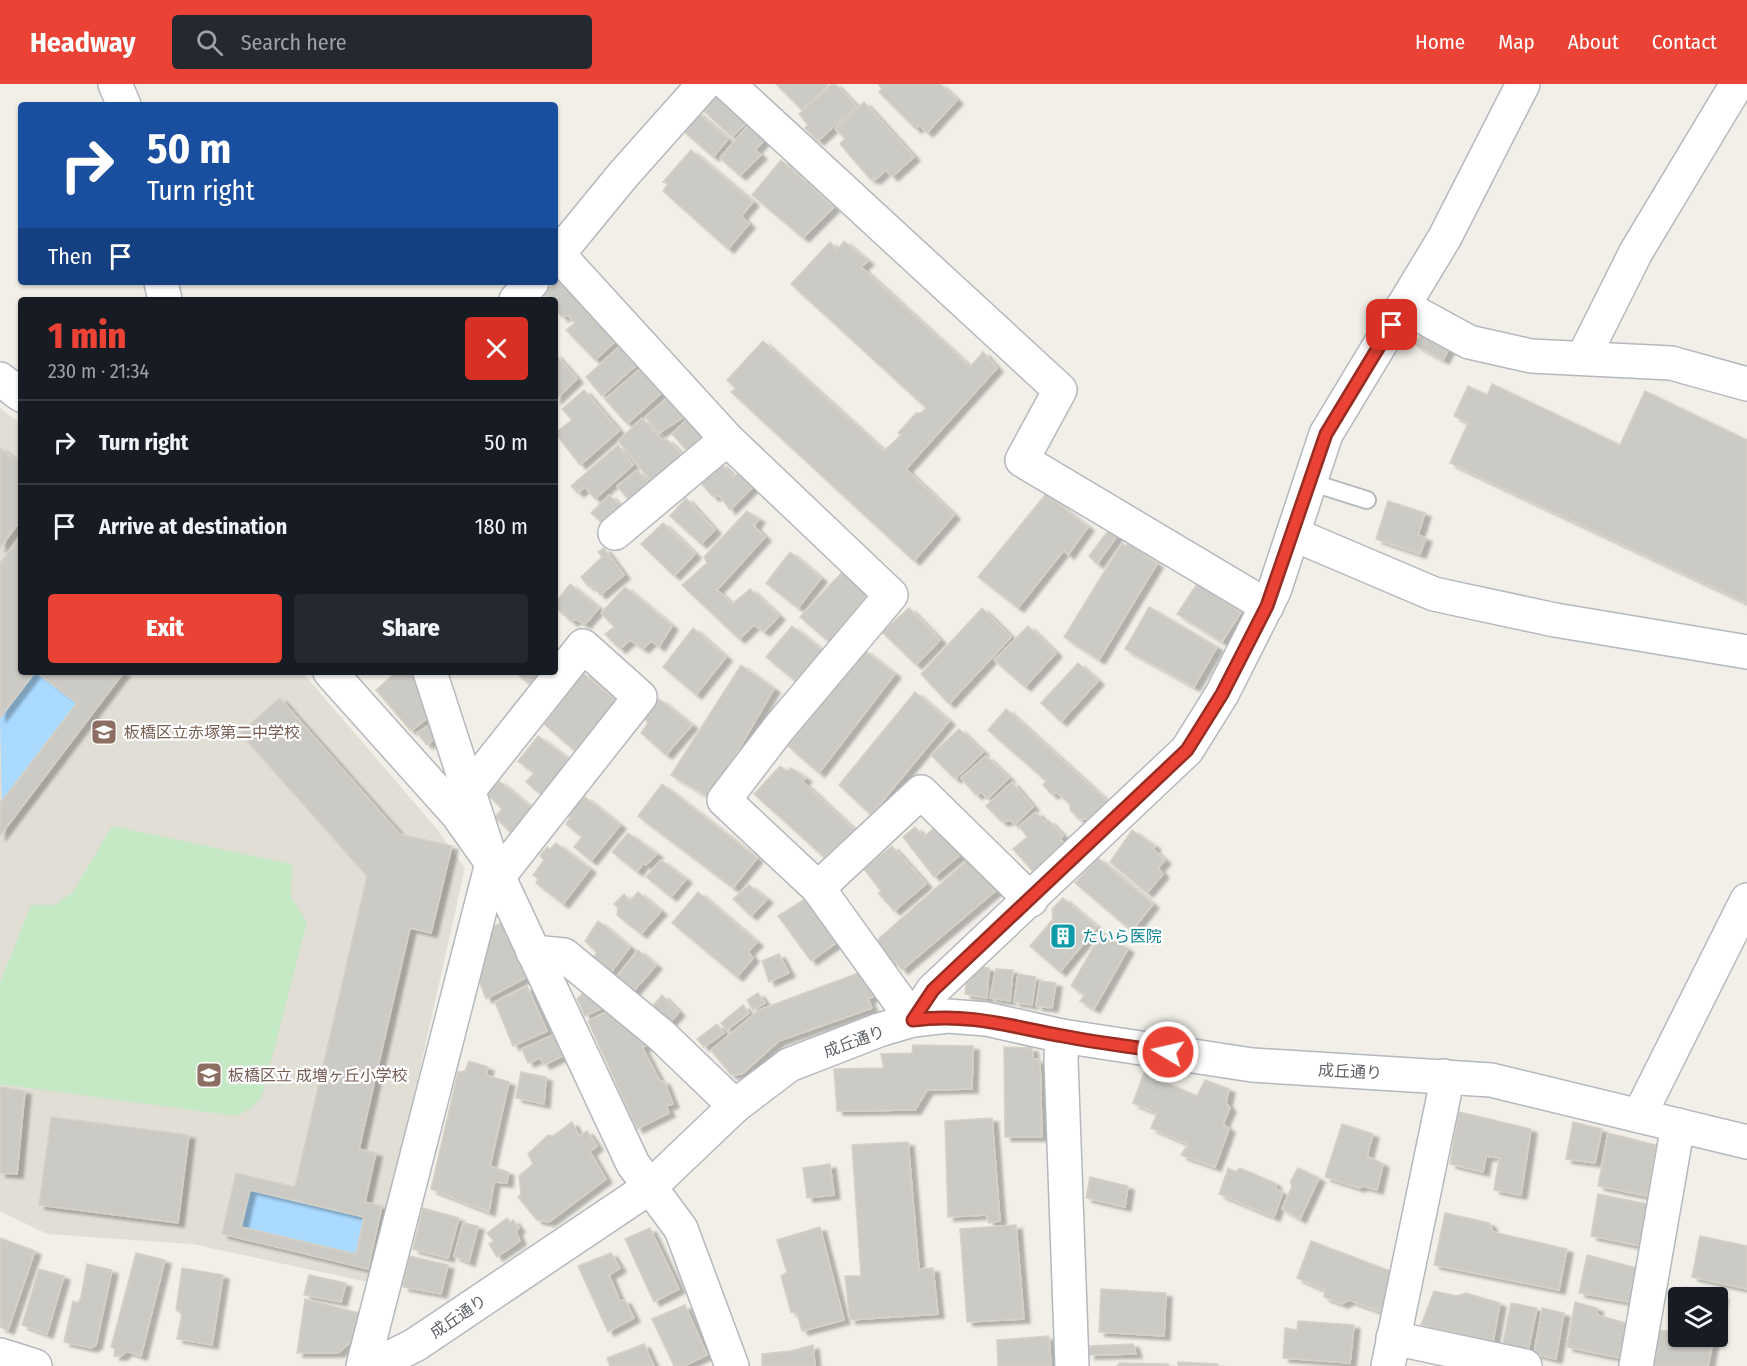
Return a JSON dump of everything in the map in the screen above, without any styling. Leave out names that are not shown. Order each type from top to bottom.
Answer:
[{"type":"street","points":[[115,84],[123,102]]},
{"type":"street","points":[[558,255],[623,175],[704,84]]},
{"type":"street","points":[[728,84],[1060,390],[1022,460],[1267,606]]},
{"type":"street","points":[[558,257],[727,439],[891,595],[779,728],[724,800],[818,888],[913,1020],[933,990],[1187,750],[1222,694],[1267,606],[1326,434],[1445,237],[1523,84]]},
{"type":"street","points":[[1583,358],[1636,252],[1737,84]]},
{"type":"street","points":[[519,297],[529,285]]},
{"type":"street","points":[[1403,306],[1469,342],[1531,356],[1671,363],[1747,383]]},
{"type":"street","points":[[0,379],[18,393]]},
{"type":"street","points":[[615,533],[727,439]]},
{"type":"street","points":[[1293,534],[1434,594],[1555,620],[1747,652]]},
{"type":"street","points":[[363,1366],[495,870],[640,697],[583,646],[468,791]]},
{"type":"street","points":[[333,675],[458,815],[495,870]]},
{"type":"street","points":[[431,675],[495,870],[633,1164],[681,1229],[732,1366]]},
{"type":"street","points":[[818,888],[921,792],[1030,900]]},
{"type":"street","points":[[1639,1116],[1747,900]]},
{"type":"street","points":[[533,952],[564,955],[661,1035],[735,1106]]},
{"type":"street","name":"成丘通り","points":[[373,1366],[415,1345],[650,1187],[735,1106],[789,1065],[913,1020],[948,1016],[986,1019],[1062,1036],[1252,1065],[1491,1080],[1747,1142]]},
{"type":"street","points":[[1062,1036],[1060,1060],[1072,1366]]},
{"type":"street","points":[[1444,1076],[1444,1095],[1391,1352],[1525,1366]]},
{"type":"street","points":[[1636,1366],[1678,1125]]},
{"type":"street","points":[[0,1356],[35,1366]]},
{"type":"lane","points":[[1310,482],[1367,500]]},
{"type":"shaded area","name":"板橋区立 成増ヶ丘小学校","points":[[0,408],[18,422],[18,675],[305,675],[436,828],[465,868],[372,1283],[192,1244],[47,1234],[0,1211]]},
{"type":"green space","points":[[112,826],[292,864],[291,897],[307,922],[262,1096],[251,1108],[236,1116],[0,1084],[0,983],[31,905],[55,905],[73,892]]},
{"type":"water","points":[[33,675],[39,675],[77,703],[2,801],[0,718]]},
{"type":"water","points":[[250,1190],[364,1217],[356,1254],[241,1227]]},
{"type":"building","points":[[776,84],[826,84],[828,85],[802,110]]},
{"type":"building","points":[[832,84],[835,84],[856,106],[818,141],[805,128],[808,125],[799,114]]},
{"type":"building","points":[[878,84],[940,84],[957,100],[927,133],[919,125],[916,129],[879,92],[882,89]]},
{"type":"building","points":[[714,90],[752,117],[732,137],[704,111]]},
{"type":"building","points":[[864,102],[914,157],[892,177],[886,170],[875,180],[873,177],[871,180],[840,144],[845,138],[835,129]]},
{"type":"building","points":[[696,111],[728,139],[713,157],[680,128]]},
{"type":"building","points":[[750,123],[766,138],[755,150],[761,155],[740,176],[720,158]]},
{"type":"building","points":[[691,150],[753,202],[741,216],[749,224],[728,249],[663,191],[668,184],[663,182]]},
{"type":"building","points":[[781,160],[834,207],[803,238],[752,195]]},
{"type":"building","points":[[844,241],[868,261],[861,267],[970,367],[983,352],[997,368],[906,469],[954,515],[914,561],[731,392],[736,389],[727,380],[763,341],[884,451],[901,435],[898,433],[916,413],[921,413],[926,408],[791,284],[830,242],[837,250]]},
{"type":"building","points":[[562,278],[619,338],[595,360],[566,330],[575,323],[568,315],[562,317],[558,312],[558,297],[546,297],[543,293],[553,285],[558,285],[558,281]]},
{"type":"building","points":[[1426,326],[1453,341],[1443,360],[1415,345]]},
{"type":"building","points":[[624,342],[641,361],[602,396],[586,377]]},
{"type":"building","points":[[558,357],[577,379],[558,397]]},
{"type":"building","points":[[647,363],[666,389],[627,424],[605,399]]},
{"type":"building","points":[[1492,384],[1620,445],[1645,391],[1747,440],[1747,603],[1450,463],[1468,423],[1454,416],[1468,386],[1487,395]]},
{"type":"building","points":[[584,390],[619,431],[580,465],[558,437],[558,431],[572,420],[562,409]]},
{"type":"building","points":[[673,393],[690,413],[659,433],[645,417]]},
{"type":"building","points":[[690,416],[710,437],[689,453],[672,434]]},
{"type":"building","points":[[642,418],[663,441],[666,439],[687,459],[661,482],[656,477],[651,481],[618,441]]},
{"type":"building","points":[[618,445],[633,465],[595,499],[585,487],[578,493],[571,486]]},
{"type":"building","points":[[0,448],[18,462],[18,524],[0,548]]},
{"type":"building","points":[[720,463],[734,477],[740,472],[753,487],[730,510],[719,495],[713,497],[700,482]]},
{"type":"building","points":[[637,470],[654,489],[634,506],[617,486]]},
{"type":"building","points":[[1046,494],[1088,527],[1068,555],[1064,550],[1018,608],[978,577]]},
{"type":"building","points":[[609,495],[628,513],[610,530],[591,513]]},
{"type":"building","points":[[686,498],[715,530],[701,544],[670,516]]},
{"type":"building","points":[[1388,501],[1425,513],[1418,535],[1426,538],[1420,554],[1376,539]]},
{"type":"building","points":[[747,511],[759,519],[754,526],[765,537],[717,590],[732,604],[750,589],[779,616],[764,632],[754,625],[739,639],[682,585],[707,563],[704,557]]},
{"type":"building","points":[[663,523],[695,554],[674,576],[641,544]]},
{"type":"building","points":[[1111,527],[1120,532],[1097,564],[1089,556]]},
{"type":"building","points":[[18,540],[18,675],[33,675],[0,718],[0,563]]},
{"type":"building","points":[[1122,543],[1125,546],[1130,543],[1157,564],[1099,660],[1064,637]]},
{"type":"building","points":[[604,548],[624,575],[600,595],[581,577],[602,557],[598,552]]},
{"type":"building","points":[[790,552],[821,578],[798,608],[766,583]]},
{"type":"building","points":[[843,571],[868,594],[829,642],[800,617]]},
{"type":"building","points":[[570,584],[599,608],[585,624],[575,619],[572,622],[558,610],[558,599]]},
{"type":"building","points":[[1197,584],[1241,612],[1222,642],[1177,614]]},
{"type":"building","points":[[625,587],[672,626],[659,647],[651,641],[643,649],[630,640],[620,649],[605,634],[614,627],[601,613]]},
{"type":"building","points":[[1149,607],[1217,647],[1194,687],[1125,649]]},
{"type":"building","points":[[909,608],[940,640],[916,665],[882,632]]},
{"type":"building","points":[[982,608],[1011,637],[949,704],[921,674]]},
{"type":"building","points":[[792,626],[823,651],[801,681],[798,677],[794,680],[766,657]]},
{"type":"building","points":[[1028,626],[1056,653],[1025,687],[994,660]]},
{"type":"building","points":[[693,628],[726,657],[696,695],[663,667]]},
{"type":"building","points":[[864,650],[895,674],[819,773],[788,746]]},
{"type":"building","points":[[1078,663],[1098,681],[1061,722],[1041,703]]},
{"type":"building","points":[[741,665],[774,689],[710,798],[671,775]]},
{"type":"building","points":[[583,673],[618,703],[576,752],[544,724]]},
{"type":"building","points":[[40,675],[122,675],[0,836],[0,800],[2,801],[77,703]]},
{"type":"building","points":[[393,675],[415,675],[424,686],[418,690],[427,701],[431,715],[411,731],[376,690]]},
{"type":"building","points":[[519,675],[543,675],[533,687]]},
{"type":"building","points":[[915,692],[949,721],[871,815],[839,785]]},
{"type":"building","points":[[280,698],[400,834],[452,846],[431,933],[410,928],[359,1149],[376,1153],[365,1202],[382,1206],[368,1269],[222,1234],[236,1173],[295,1187],[367,876],[240,733]],"holes":[[[250,1190],[364,1217],[356,1254],[241,1227]]]},
{"type":"building","points":[[659,699],[692,725],[666,755],[641,733],[648,723],[642,716]]},
{"type":"building","points":[[1006,709],[1107,801],[1089,820],[1084,818],[1080,820],[1070,810],[1070,804],[1056,792],[1052,795],[1043,785],[1046,781],[988,730]]},
{"type":"building","points":[[434,722],[442,732],[427,745],[417,733]]},
{"type":"building","points":[[959,729],[983,752],[955,779],[931,755]]},
{"type":"building","points":[[538,736],[571,761],[544,797],[526,782],[534,773],[518,761]]},
{"type":"building","points":[[986,756],[1009,778],[987,799],[982,792],[976,795],[961,778]]},
{"type":"building","points":[[780,766],[787,771],[791,768],[806,778],[802,781],[855,831],[824,857],[754,794]]},
{"type":"building","points":[[499,781],[535,811],[513,835],[495,817],[502,809],[488,795]]},
{"type":"building","points":[[1012,782],[1033,807],[1015,825],[1010,820],[1002,822],[986,806]]},
{"type":"building","points":[[662,784],[757,858],[733,888],[638,816]]},
{"type":"building","points":[[585,797],[620,825],[591,861],[574,847],[582,837],[566,824],[570,818],[567,814]]},
{"type":"building","points":[[1036,812],[1045,823],[1048,820],[1063,836],[1060,839],[1067,847],[1036,875],[1013,849],[1027,837],[1019,826]]},
{"type":"building","points":[[937,825],[961,854],[934,877],[903,837],[915,827],[924,837]]},
{"type":"building","points":[[1132,830],[1155,846],[1153,849],[1165,860],[1158,868],[1163,874],[1147,893],[1110,862]]},
{"type":"building","points":[[628,833],[657,854],[646,865],[643,863],[637,872],[612,852]]},
{"type":"building","points":[[556,843],[590,869],[563,904],[536,883],[538,879],[533,875],[544,860],[540,856],[547,847],[550,849]]},
{"type":"building","points":[[892,846],[926,884],[894,911],[878,893],[881,891],[864,869]]},
{"type":"building","points":[[972,856],[999,888],[902,970],[896,962],[888,960],[875,942]]},
{"type":"building","points":[[1098,858],[1153,904],[1132,931],[1075,883]]},
{"type":"building","points":[[661,860],[686,879],[671,897],[646,877]]},
{"type":"building","points":[[749,885],[767,899],[751,916],[733,899]]},
{"type":"building","points":[[638,892],[661,911],[641,934],[617,915],[618,908],[614,904],[624,894],[630,901]]},
{"type":"building","points":[[698,892],[757,942],[748,952],[753,958],[737,977],[672,923]]},
{"type":"building","points":[[808,897],[840,940],[811,961],[778,916]]},
{"type":"building","name":"たいら医院","points":[[1063,898],[1097,927],[1060,972],[1030,946],[1053,919],[1052,909]]},
{"type":"building","points":[[598,921],[630,947],[611,972],[592,958],[597,953],[585,941]]},
{"type":"building","points":[[502,922],[527,977],[486,999],[478,978],[482,973],[479,966],[486,931]]},
{"type":"building","points":[[1102,932],[1128,949],[1094,1009],[1080,1001],[1085,995],[1071,986]]},
{"type":"building","points":[[638,950],[656,965],[632,993],[615,979]]},
{"type":"building","points":[[779,954],[789,973],[769,982],[762,961]]},
{"type":"building","points":[[982,967],[989,968],[987,998],[965,994],[967,976]]},
{"type":"building","points":[[996,969],[1013,970],[1010,1001],[990,998]]},
{"type":"building","points":[[864,971],[874,996],[868,999],[872,1008],[779,1041],[742,1074],[731,1075],[711,1050],[759,1010]]},
{"type":"building","points":[[1018,974],[1036,977],[1032,1005],[1014,1002]]},
{"type":"building","points":[[1040,981],[1056,983],[1052,1008],[1036,1006]]},
{"type":"building","points":[[592,984],[615,1002],[585,1016],[577,999]]},
{"type":"building","points":[[527,986],[547,1031],[513,1046],[495,1002]]},
{"type":"building","points":[[758,993],[765,1003],[753,1010],[747,1000]]},
{"type":"building","points":[[662,995],[679,1012],[668,1024],[650,1009]]},
{"type":"building","points":[[743,1005],[749,1013],[727,1030],[721,1023]]},
{"type":"building","points":[[617,1007],[635,1021],[648,1045],[642,1047],[660,1081],[664,1081],[673,1104],[666,1106],[669,1113],[637,1129],[588,1021]]},
{"type":"building","points":[[717,1024],[724,1033],[704,1047],[697,1039]]},
{"type":"building","points":[[554,1035],[565,1055],[544,1065],[540,1058],[528,1063],[522,1049]]},
{"type":"building","points":[[913,1045],[973,1046],[972,1089],[927,1090],[915,1110],[837,1111],[834,1069],[884,1068],[881,1054],[912,1053]]},
{"type":"building","points":[[1004,1047],[1032,1048],[1033,1059],[1040,1060],[1042,1137],[1005,1137]]},
{"type":"building","points":[[469,1061],[488,1067],[486,1075],[509,1082],[490,1166],[508,1172],[507,1183],[494,1182],[489,1212],[431,1189],[458,1072],[465,1071]]},
{"type":"building","points":[[521,1072],[546,1077],[544,1104],[516,1098]]},
{"type":"building","points":[[1144,1073],[1197,1096],[1205,1080],[1229,1089],[1226,1103],[1230,1108],[1223,1124],[1229,1129],[1215,1167],[1181,1155],[1188,1144],[1151,1128],[1157,1113],[1133,1103]]},
{"type":"building","points":[[0,1087],[25,1091],[17,1174],[0,1173]]},
{"type":"building","points":[[1459,1112],[1531,1129],[1521,1195],[1494,1190],[1499,1158],[1486,1156],[1483,1172],[1450,1164]]},
{"type":"building","points":[[51,1117],[189,1135],[178,1223],[39,1205]]},
{"type":"building","points":[[992,1118],[1000,1221],[989,1223],[986,1215],[948,1217],[945,1121]]},
{"type":"building","points":[[572,1122],[579,1136],[587,1131],[597,1146],[590,1152],[606,1179],[549,1222],[537,1220],[518,1197],[521,1194],[519,1176],[533,1164],[528,1154],[548,1135],[553,1136]]},
{"type":"building","points":[[1573,1122],[1602,1129],[1595,1163],[1566,1159]]},
{"type":"building","points":[[1342,1124],[1373,1134],[1367,1156],[1383,1164],[1377,1190],[1363,1186],[1359,1188],[1325,1177]]},
{"type":"building","points":[[1608,1133],[1656,1145],[1647,1196],[1598,1186]]},
{"type":"building","points":[[908,1142],[919,1269],[933,1268],[938,1314],[850,1320],[845,1276],[861,1276],[852,1145]]},
{"type":"building","points":[[830,1164],[834,1195],[807,1198],[803,1168]]},
{"type":"building","points":[[1228,1168],[1235,1172],[1240,1168],[1275,1183],[1276,1189],[1283,1192],[1274,1217],[1219,1194]]},
{"type":"building","points":[[1298,1168],[1319,1178],[1300,1219],[1282,1209],[1292,1186],[1290,1182]]},
{"type":"building","points":[[1090,1177],[1128,1186],[1125,1207],[1086,1198]]},
{"type":"building","points":[[1598,1194],[1648,1204],[1641,1246],[1591,1236]]},
{"type":"building","points":[[423,1208],[459,1218],[448,1258],[413,1249]]},
{"type":"building","points":[[1445,1213],[1489,1223],[1493,1232],[1567,1249],[1559,1290],[1434,1265]]},
{"type":"building","points":[[507,1218],[510,1223],[513,1220],[519,1228],[516,1231],[520,1241],[497,1257],[489,1244],[494,1241],[487,1233]]},
{"type":"building","points":[[463,1223],[478,1226],[469,1262],[454,1256]]},
{"type":"building","points":[[1016,1225],[1024,1319],[967,1322],[960,1229]]},
{"type":"building","points":[[820,1227],[844,1320],[802,1331],[797,1313],[791,1312],[781,1276],[787,1272],[777,1240]]},
{"type":"building","points":[[650,1228],[679,1289],[654,1302],[625,1239]]},
{"type":"building","points":[[1700,1236],[1747,1246],[1747,1289],[1692,1277]]},
{"type":"building","points":[[0,1238],[35,1251],[8,1330],[0,1327]]},
{"type":"building","points":[[1311,1241],[1390,1271],[1384,1313],[1349,1300],[1342,1304],[1324,1297],[1325,1290],[1297,1278]]},
{"type":"building","points":[[136,1253],[165,1260],[141,1356],[127,1351],[121,1356],[114,1356],[115,1349],[111,1347]]},
{"type":"building","points":[[611,1253],[620,1268],[609,1275],[620,1301],[625,1300],[634,1318],[608,1332],[578,1266]]},
{"type":"building","points":[[1587,1255],[1641,1269],[1635,1303],[1579,1293]]},
{"type":"building","points":[[409,1256],[448,1265],[441,1294],[403,1287]]},
{"type":"building","points":[[87,1264],[112,1270],[96,1345],[91,1348],[64,1342],[73,1301],[78,1303],[81,1297]]},
{"type":"building","points":[[182,1268],[223,1275],[212,1345],[177,1339],[182,1314],[176,1310]]},
{"type":"building","points":[[39,1269],[64,1276],[47,1334],[22,1325]]},
{"type":"building","points":[[309,1275],[346,1283],[341,1302],[304,1295]]},
{"type":"building","points":[[1101,1289],[1166,1293],[1164,1336],[1099,1332]]},
{"type":"building","points":[[1434,1291],[1457,1296],[1466,1293],[1500,1303],[1493,1342],[1421,1325]]},
{"type":"building","points":[[305,1299],[359,1313],[353,1340],[338,1353],[297,1353]]},
{"type":"building","points":[[1575,1302],[1597,1308],[1597,1315],[1626,1323],[1620,1358],[1567,1347]]},
{"type":"building","points":[[1511,1303],[1537,1308],[1528,1351],[1502,1348]]},
{"type":"building","points":[[685,1305],[707,1355],[684,1366],[674,1366],[652,1319]]},
{"type":"building","points":[[1542,1308],[1564,1313],[1556,1359],[1534,1354]]},
{"type":"building","points":[[1298,1321],[1354,1325],[1350,1363],[1283,1358],[1285,1328],[1297,1330]]},
{"type":"building","points":[[1668,1330],[1668,1347],[1712,1347],[1708,1366],[1654,1366],[1658,1331]]},
{"type":"building","points":[[1049,1336],[1051,1366],[998,1366],[997,1340]]},
{"type":"building","points":[[644,1344],[654,1366],[610,1366],[607,1358]]},
{"type":"building","points":[[1133,1344],[1136,1354],[1089,1355],[1090,1346]]},
{"type":"building","points":[[813,1345],[815,1366],[762,1366],[762,1354],[791,1351]]},
{"type":"building","points":[[1178,1362],[1218,1364],[1218,1366],[1178,1366]]},
{"type":"building","points":[[1120,1363],[1168,1364],[1169,1366],[1117,1366]]},
{"type":"place","name":"板橋区立赤塚第二中学校","points":[[104,732]]},
{"type":"place","name":"たいら医院","points":[[1063,936]]},
{"type":"place","name":"板橋区立 成増ヶ丘小学校","points":[[209,1075]]},
{"type":"route","points":[[1168,1052],[1062,1036],[986,1019],[948,1016],[913,1020],[933,990],[1187,750],[1222,694],[1274,591],[1326,434],[1392,325]]}]
